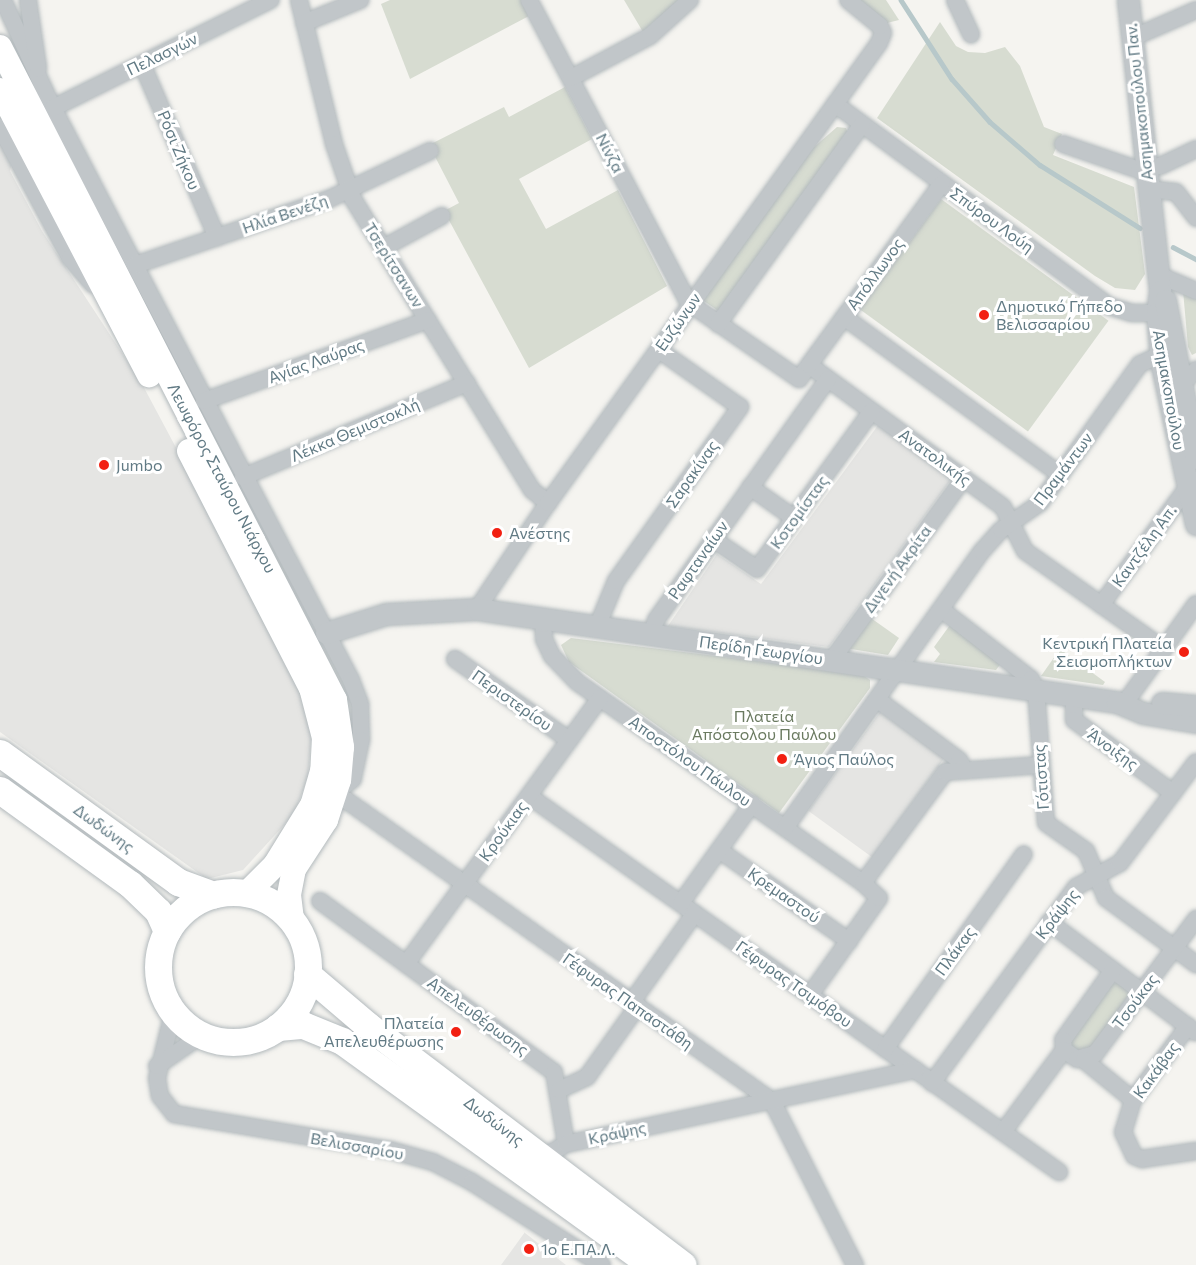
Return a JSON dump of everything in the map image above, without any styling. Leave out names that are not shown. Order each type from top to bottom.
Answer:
[{"type":"main road","name":"Λεωφόρος Σταύρου Νιάρχου","points":[[0,47],[327,680],[341,726],[340,770],[336,793],[326,820],[294,869],[290,895],[292,921]]},
{"type":"main road","name":"Λεωφόρος Σταύρου Νιάρχου","points":[[0,90],[301,667],[320,712],[324,753],[312,805],[275,865],[246,894]]},
{"type":"main road","name":"Δωδώνης","points":[[0,753],[178,882],[213,895],[246,894],[270,902],[292,921],[305,948],[307,974],[297,1005],[278,1027]]},
{"type":"main road","name":"Δωδώνης","points":[[0,790],[130,884],[158,911],[167,931]]},
{"type":"main road","name":"Δωδώνης","points":[[213,895],[186,909],[167,931],[158,972],[173,1013],[202,1035],[237,1042],[278,1027],[303,1025],[342,1041],[651,1265]]},
{"type":"main road","name":"Δωδώνης","points":[[307,974],[368,1026],[684,1265]]},
{"type":"street","points":[[3,0],[39,71],[53,108],[243,477],[351,680],[362,716],[353,779],[336,793]]},
{"type":"street","points":[[28,0],[39,71]]},
{"type":"street","name":"Πελασγών","points":[[53,108],[271,0]]},
{"type":"street","name":"Τσερίτσανων","points":[[299,0],[349,190],[532,490],[548,504]]},
{"type":"street","points":[[304,23],[360,0]]},
{"type":"street","name":"Νίνζα","points":[[529,0],[690,305]]},
{"type":"street","points":[[571,78],[650,36],[690,0]]},
{"type":"street","name":"Ευζώνων","points":[[477,609],[548,504],[882,36],[877,22],[848,0]]},
{"type":"street","points":[[955,0],[971,34]]},
{"type":"street","name":"Ασημακοπούλου Παν.","points":[[1128,0],[1148,188]]},
{"type":"street","points":[[1132,38],[1196,10]]},
{"type":"street","name":"Ρόσι Ζήκου","points":[[142,64],[217,237]]},
{"type":"street","name":"Σπύρου Λούη","points":[[835,104],[1109,306],[1132,313],[1157,313]]},
{"type":"street","points":[[718,324],[862,124]]},
{"type":"street","points":[[0,128],[70,258],[114,307]]},
{"type":"street","points":[[1063,144],[1128,168],[1148,188],[1176,192],[1196,218]]},
{"type":"street","points":[[1148,188],[1196,149]]},
{"type":"street","name":"Ηλία Βενέζη","points":[[135,265],[349,190],[430,151]]},
{"type":"street","name":"Απόλλωνος","points":[[809,365],[942,183]]},
{"type":"street","name":"Ασημακοπούλου","points":[[1148,188],[1160,283],[1187,376],[1196,458]]},
{"type":"street","points":[[383,248],[442,216]]},
{"type":"street","points":[[1160,283],[1196,291]]},
{"type":"street","name":"Ασημακοπούλου","points":[[1160,283],[1157,313],[1160,355],[1196,524]]},
{"type":"street","points":[[690,305],[799,379],[809,365]]},
{"type":"street","points":[[844,317],[1061,475]]},
{"type":"street","name":"Αγίας Λαύρας","points":[[204,402],[428,320]]},
{"type":"street","name":"Σαρακίνας","points":[[597,627],[616,581],[740,407],[659,350]]},
{"type":"street","name":"Πραμάντων","points":[[785,828],[990,542],[1013,521],[1036,507],[1140,364],[1160,355]]},
{"type":"street","name":"Ανατολικής","points":[[809,365],[1003,507],[1013,521],[1025,551],[1164,649]]},
{"type":"street","name":"Ραφταναίων","points":[[651,634],[656,620],[828,379]]},
{"type":"street","name":"Λέκκα Θεμιστοκλή","points":[[243,477],[467,383]]},
{"type":"street","name":"Κοτομίστας","points":[[713,539],[757,569],[872,411]]},
{"type":"street","name":"Διγενή Ακρίτα","points":[[831,661],[964,478]]},
{"type":"street","points":[[750,488],[794,518]]},
{"type":"street","name":"Καντζέλη Απ.","points":[[1101,605],[1187,488]]},
{"type":"street","points":[[1122,701],[1164,649],[1196,604]]},
{"type":"street","name":"Περίδη Γεωργίου","points":[[326,633],[386,614],[477,609],[1074,696],[1122,701],[1143,713],[1196,722]]},
{"type":"street","points":[[942,610],[1022,668],[1036,690]]},
{"type":"street","name":"Αποστόλου Πάυλου","points":[[543,619],[544,639],[552,656],[568,674],[863,883]]},
{"type":"street","name":"Περιστερίου","points":[[455,659],[569,740]]},
{"type":"street","name":"Γότιστας","points":[[1036,690],[1044,820],[1086,851],[1106,898],[1196,964]]},
{"type":"street","name":"Άνοιξης","points":[[1074,696],[1074,720],[1173,793]]},
{"type":"street","name":"Κρούκιας","points":[[406,964],[600,698]]},
{"type":"street","points":[[878,700],[959,760],[965,770]]},
{"type":"street","points":[[1122,701],[1196,706]]},
{"type":"street","name":"Κράψης","points":[[932,1083],[1076,887],[1120,862],[1196,762]]},
{"type":"street","points":[[810,995],[879,898],[863,883],[945,772],[1040,765]]},
{"type":"street","name":"Γέφυρας Παπαστάθη","points":[[336,793],[772,1101],[855,1265]]},
{"type":"street","name":"Γέφυρας Τσιμόβου","points":[[529,796],[1059,1172]]},
{"type":"street","points":[[681,903],[752,804]]},
{"type":"street","name":"Κρεμαστού","points":[[719,850],[849,941]]},
{"type":"street","name":"Πλάκας","points":[[885,1049],[1024,854]]},
{"type":"street","name":"Απελευθέρωσης","points":[[320,901],[552,1070],[559,1090],[566,1144]]},
{"type":"street","points":[[559,1090],[586,1077],[695,913]]},
{"type":"street","name":"Τσούκας","points":[[1084,1060],[1095,1054],[1196,919]]},
{"type":"street","points":[[1049,922],[1192,1029]]},
{"type":"street","points":[[1113,970],[1066,1033],[1062,1044],[1064,1050],[1084,1060],[1133,1100]]},
{"type":"street","name":"Βελισσαρίου","points":[[173,1013],[157,1066],[158,1088],[164,1104],[181,1118],[390,1149],[433,1162],[472,1182],[602,1265]]},
{"type":"street","name":"Κακάβας","points":[[1192,1029],[1133,1100],[1123,1132],[1134,1156],[1142,1159],[1196,1151]]},
{"type":"street","points":[[157,1066],[202,1035]]},
{"type":"street","points":[[1003,1132],[1064,1050]]},
{"type":"street","name":"Κράψης","points":[[566,1144],[915,1070]]},
{"type":"street","points":[[542,1158],[566,1144]]},
{"type":"shaded area","points":[[0,140],[12,163],[10,171],[42,231],[141,382],[285,652],[312,725],[308,777],[294,814],[243,870],[207,879],[0,732]]},
{"type":"shaded area","points":[[879,424],[952,478],[829,647],[668,626],[717,554],[761,584]]},
{"type":"shaded area","points":[[880,712],[944,758],[872,857],[808,811]]},
{"type":"shaded area","name":"1ο Ε.ΠΑ.Λ.","points":[[525,1233],[566,1265],[501,1265]]},
{"type":"green space","points":[[390,0],[521,0],[529,16],[410,79],[381,4]]},
{"type":"green space","points":[[624,0],[682,0],[643,32]]},
{"type":"green space","points":[[857,0],[886,0],[899,20],[887,23]]},
{"type":"green space","points":[[940,22],[956,46],[968,52],[985,53],[1005,47],[1020,66],[1044,127],[1062,134],[1053,155],[1134,187],[1145,274],[1135,290],[1115,288],[1095,276],[877,118]]},
{"type":"green space","points":[[565,87],[592,139],[519,179],[546,229],[618,190],[667,286],[529,368],[444,211],[459,203],[429,145],[504,107],[509,117]]},
{"type":"green space","points":[[837,127],[846,128],[848,134],[720,312],[701,299],[813,148]]},
{"type":"green space","name":"Δημοτικό Γήπεδο Βελισσαρίου","points":[[941,199],[1108,321],[1028,432],[860,310]]},
{"type":"green space","points":[[1183,290],[1196,296],[1196,353],[1192,355],[1188,347]]},
{"type":"green space","points":[[868,616],[899,638],[888,655],[845,648]]},
{"type":"green space","points":[[950,625],[1002,662],[996,670],[934,662],[940,654],[934,647]]},
{"type":"green space","name":"Πλατεία Απόστολου Παύλου","points":[[571,638],[861,674],[870,680],[870,688],[779,813],[569,662],[561,645]]},
{"type":"green space","points":[[1060,649],[1105,682],[1103,685],[1041,676]]},
{"type":"green space","points":[[1117,983],[1130,988],[1130,994],[1092,1047],[1079,1052],[1067,1042],[1112,984]]},
{"type":"waterway","points":[[901,0],[952,79],[990,122],[1040,165],[1140,228]]},
{"type":"waterway","points":[[1173,247],[1196,259]]},
{"type":"place","name":"Δημοτικό Γήπεδο Βελισσαρίου","points":[[984,315]]},
{"type":"place","name":"Jumbo","points":[[104,465]]},
{"type":"place","name":"Ανέστης","points":[[497,533]]},
{"type":"place","name":"Κεντρική Πλατεία Σεισμοπλήκτων","points":[[1184,652]]},
{"type":"place","name":"Άγιος Παύλος","points":[[782,759]]},
{"type":"place","name":"Πλατεία Απελευθέρωσης","points":[[456,1032]]},
{"type":"place","name":"1ο Ε.ΠΑ.Λ.","points":[[529,1249]]}]
